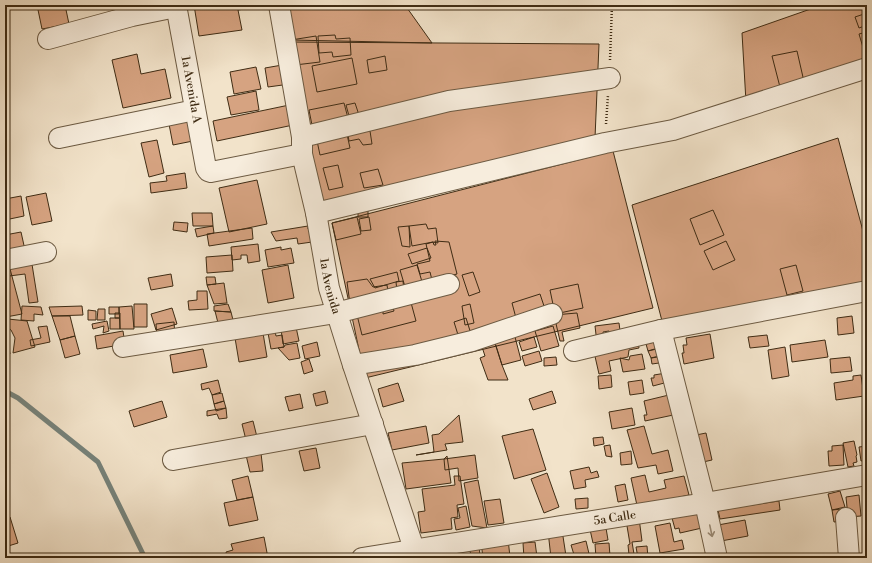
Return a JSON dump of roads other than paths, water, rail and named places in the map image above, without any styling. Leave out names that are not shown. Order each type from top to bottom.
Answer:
[{"type":"street","name":"1a Avenida","points":[[280,5],[302,145],[329,288],[416,554]]},
{"type":"street","points":[[48,39],[132,16],[176,6]]},
{"type":"street","name":"1a Avenida A","points":[[176,6],[206,168],[208,171],[210,172],[302,145]]},
{"type":"street","points":[[316,213],[605,143],[673,130],[867,68]]},
{"type":"street","points":[[302,145],[449,101],[610,78]]},
{"type":"street","points":[[59,138],[195,110]]},
{"type":"street","points":[[5,260],[46,252]]},
{"type":"street","points":[[122,348],[336,313],[449,284]]},
{"type":"street","points":[[574,351],[661,330],[867,291]]},
{"type":"street","points":[[353,365],[415,355],[472,341],[552,314]]},
{"type":"street","points":[[661,330],[705,503],[717,558]]},
{"type":"street","points":[[173,460],[373,424]]},
{"type":"street","name":"5a Calle","points":[[362,558],[416,554],[867,475]]},
{"type":"street","points":[[846,518],[849,558]]},
{"type":"waterway","points":[[5,391],[18,398],[98,462],[145,558]]}]
